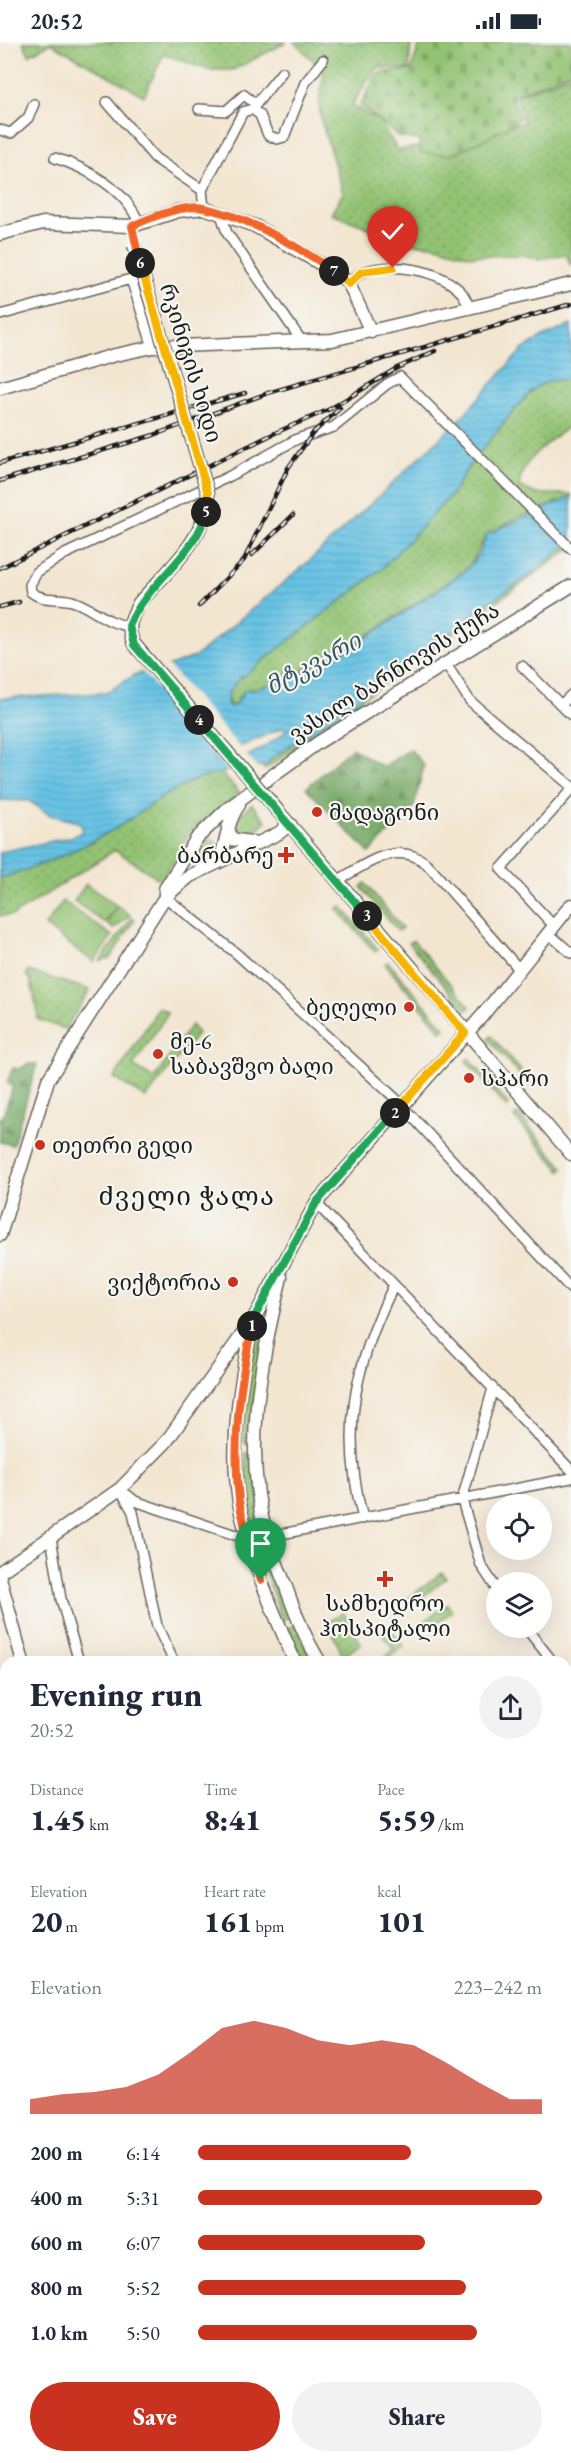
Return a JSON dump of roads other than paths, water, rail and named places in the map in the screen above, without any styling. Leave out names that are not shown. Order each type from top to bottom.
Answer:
[{"type":"street","points":[[199,109],[226,111],[244,95],[260,115],[268,135],[277,140],[284,137],[305,83],[323,60]]},
{"type":"street","points":[[204,208],[202,190],[243,112],[254,106],[282,72]]},
{"type":"street","points":[[107,102],[155,158],[202,190]]},
{"type":"street","points":[[0,129],[11,133],[28,118],[34,104]]},
{"type":"street","points":[[55,158],[75,164],[121,195],[133,207],[135,224]]},
{"type":"street","points":[[0,234],[43,224],[135,224],[178,211],[204,208],[255,226],[329,268],[349,284],[371,332]]},
{"type":"street","points":[[221,214],[227,233],[301,340]]},
{"type":"street","name":"რკინიგის ხიდი","points":[[129,626],[140,603],[194,539],[205,518],[208,493],[134,245],[135,224]]},
{"type":"street","points":[[349,284],[361,272],[393,268],[421,271],[443,279],[461,292],[470,308]]},
{"type":"street","points":[[0,315],[127,279],[134,283],[153,347]]},
{"type":"street","points":[[0,388],[115,355],[153,347],[332,340],[571,284]]},
{"type":"street","points":[[571,549],[400,377],[371,396],[334,427],[297,440],[230,476],[63,555],[38,572],[30,585],[31,592],[42,599],[75,602],[118,625],[129,626],[134,645],[571,1154]]},
{"type":"street","name":"ვასილ ბარნოვის ქუჩა","points":[[165,897],[165,889],[195,841],[226,810],[319,742],[571,585]]},
{"type":"street","points":[[446,664],[470,701],[571,788],[501,869],[571,952]]},
{"type":"street","points":[[522,666],[571,715]]},
{"type":"street","points":[[561,705],[571,695]]},
{"type":"street","name":"ვასილ ბარნოვის ქუჩა","points":[[224,840],[229,822],[243,799]]},
{"type":"street","points":[[0,1235],[48,1080],[165,897],[190,876],[258,843],[290,824]]},
{"type":"street","points":[[224,840],[223,855],[215,864],[202,865],[194,858],[195,841],[207,834],[224,840],[258,843]]},
{"type":"street","points":[[338,881],[390,853],[411,853],[427,864],[519,969]]},
{"type":"street","points":[[165,897],[260,974],[401,1105],[571,1289]]},
{"type":"street","points":[[0,1572],[120,1489],[166,1442],[254,1318],[316,1203],[465,1033],[571,905]]},
{"type":"street","points":[[316,1203],[571,1470]]},
{"type":"street","points":[[284,1261],[269,1325],[261,1374],[255,1448],[259,1492],[268,1538],[298,1619],[317,1656]]},
{"type":"street","points":[[363,1519],[351,1459],[353,1397],[369,1338],[394,1285]]},
{"type":"street","points":[[254,1318],[260,1317],[269,1325]]},
{"type":"street","points":[[254,1318],[241,1377],[236,1448],[239,1502],[261,1580],[292,1656]]},
{"type":"street","points":[[219,1366],[234,1370],[241,1377]]},
{"type":"street","points":[[486,1573],[481,1565],[462,1500],[493,1388]]},
{"type":"street","points":[[236,1448],[255,1448]]},
{"type":"street","points":[[120,1489],[135,1501],[250,1540],[571,1478]]},
{"type":"street","points":[[120,1489],[133,1512],[157,1626],[171,1656]]},
{"type":"street","points":[[51,1537],[61,1599],[77,1656]]},
{"type":"street","points":[[0,1578],[21,1656]]},
{"type":"street","points":[[279,1626],[298,1619]]},
{"type":"street","points":[[534,1638],[548,1656]]},
{"type":"water","points":[[571,325],[571,379],[549,381],[535,388],[471,463],[451,495],[383,568],[237,681],[228,693],[227,705],[230,707],[237,703],[244,691],[304,672],[360,642],[465,571],[478,556],[487,534],[571,497],[571,542],[526,578],[480,608],[435,645],[271,759],[268,765],[200,778],[168,794],[90,843],[0,878],[0,852],[71,837],[80,833],[83,828],[78,822],[50,815],[29,801],[0,800],[0,698],[106,693],[136,674],[173,665],[196,656],[308,562],[459,420],[522,350],[543,337]],"holes":[[[282,728],[286,731],[241,759],[221,762],[213,759]]]},
{"type":"railway","points":[[0,481],[154,435],[268,393],[571,304]]},
{"type":"railway","points":[[0,568],[275,433],[330,409],[397,368],[435,351]]},
{"type":"railway","points":[[0,463],[245,393]]},
{"type":"railway","points":[[199,606],[244,560],[288,468],[313,433],[340,408]]},
{"type":"railway","points":[[252,555],[293,515]]},
{"type":"railway","points":[[0,607],[19,602]]},
{"type":"place","name":"მადაგონი","points":[[317,812]]},
{"type":"place","name":"ბარბარე","points":[[286,855]]},
{"type":"place","name":"ბეღელი","points":[[409,1007]]},
{"type":"place","name":"მე-6 საბავშვო ბაღი","points":[[158,1054]]},
{"type":"place","name":"სპარი","points":[[469,1078]]},
{"type":"place","name":"თეთრი გედი","points":[[40,1145]]},
{"type":"place","name":"ვიქტორია","points":[[233,1282]]},
{"type":"place","name":"სამხედრო ჰოსპიტალი","points":[[385,1579]]},
{"type":"district","name":"ძველი ჭალა","points":[[187,1196]]},
{"type":"water label","name":"მტკვარი","points":[[313,663]]}]
